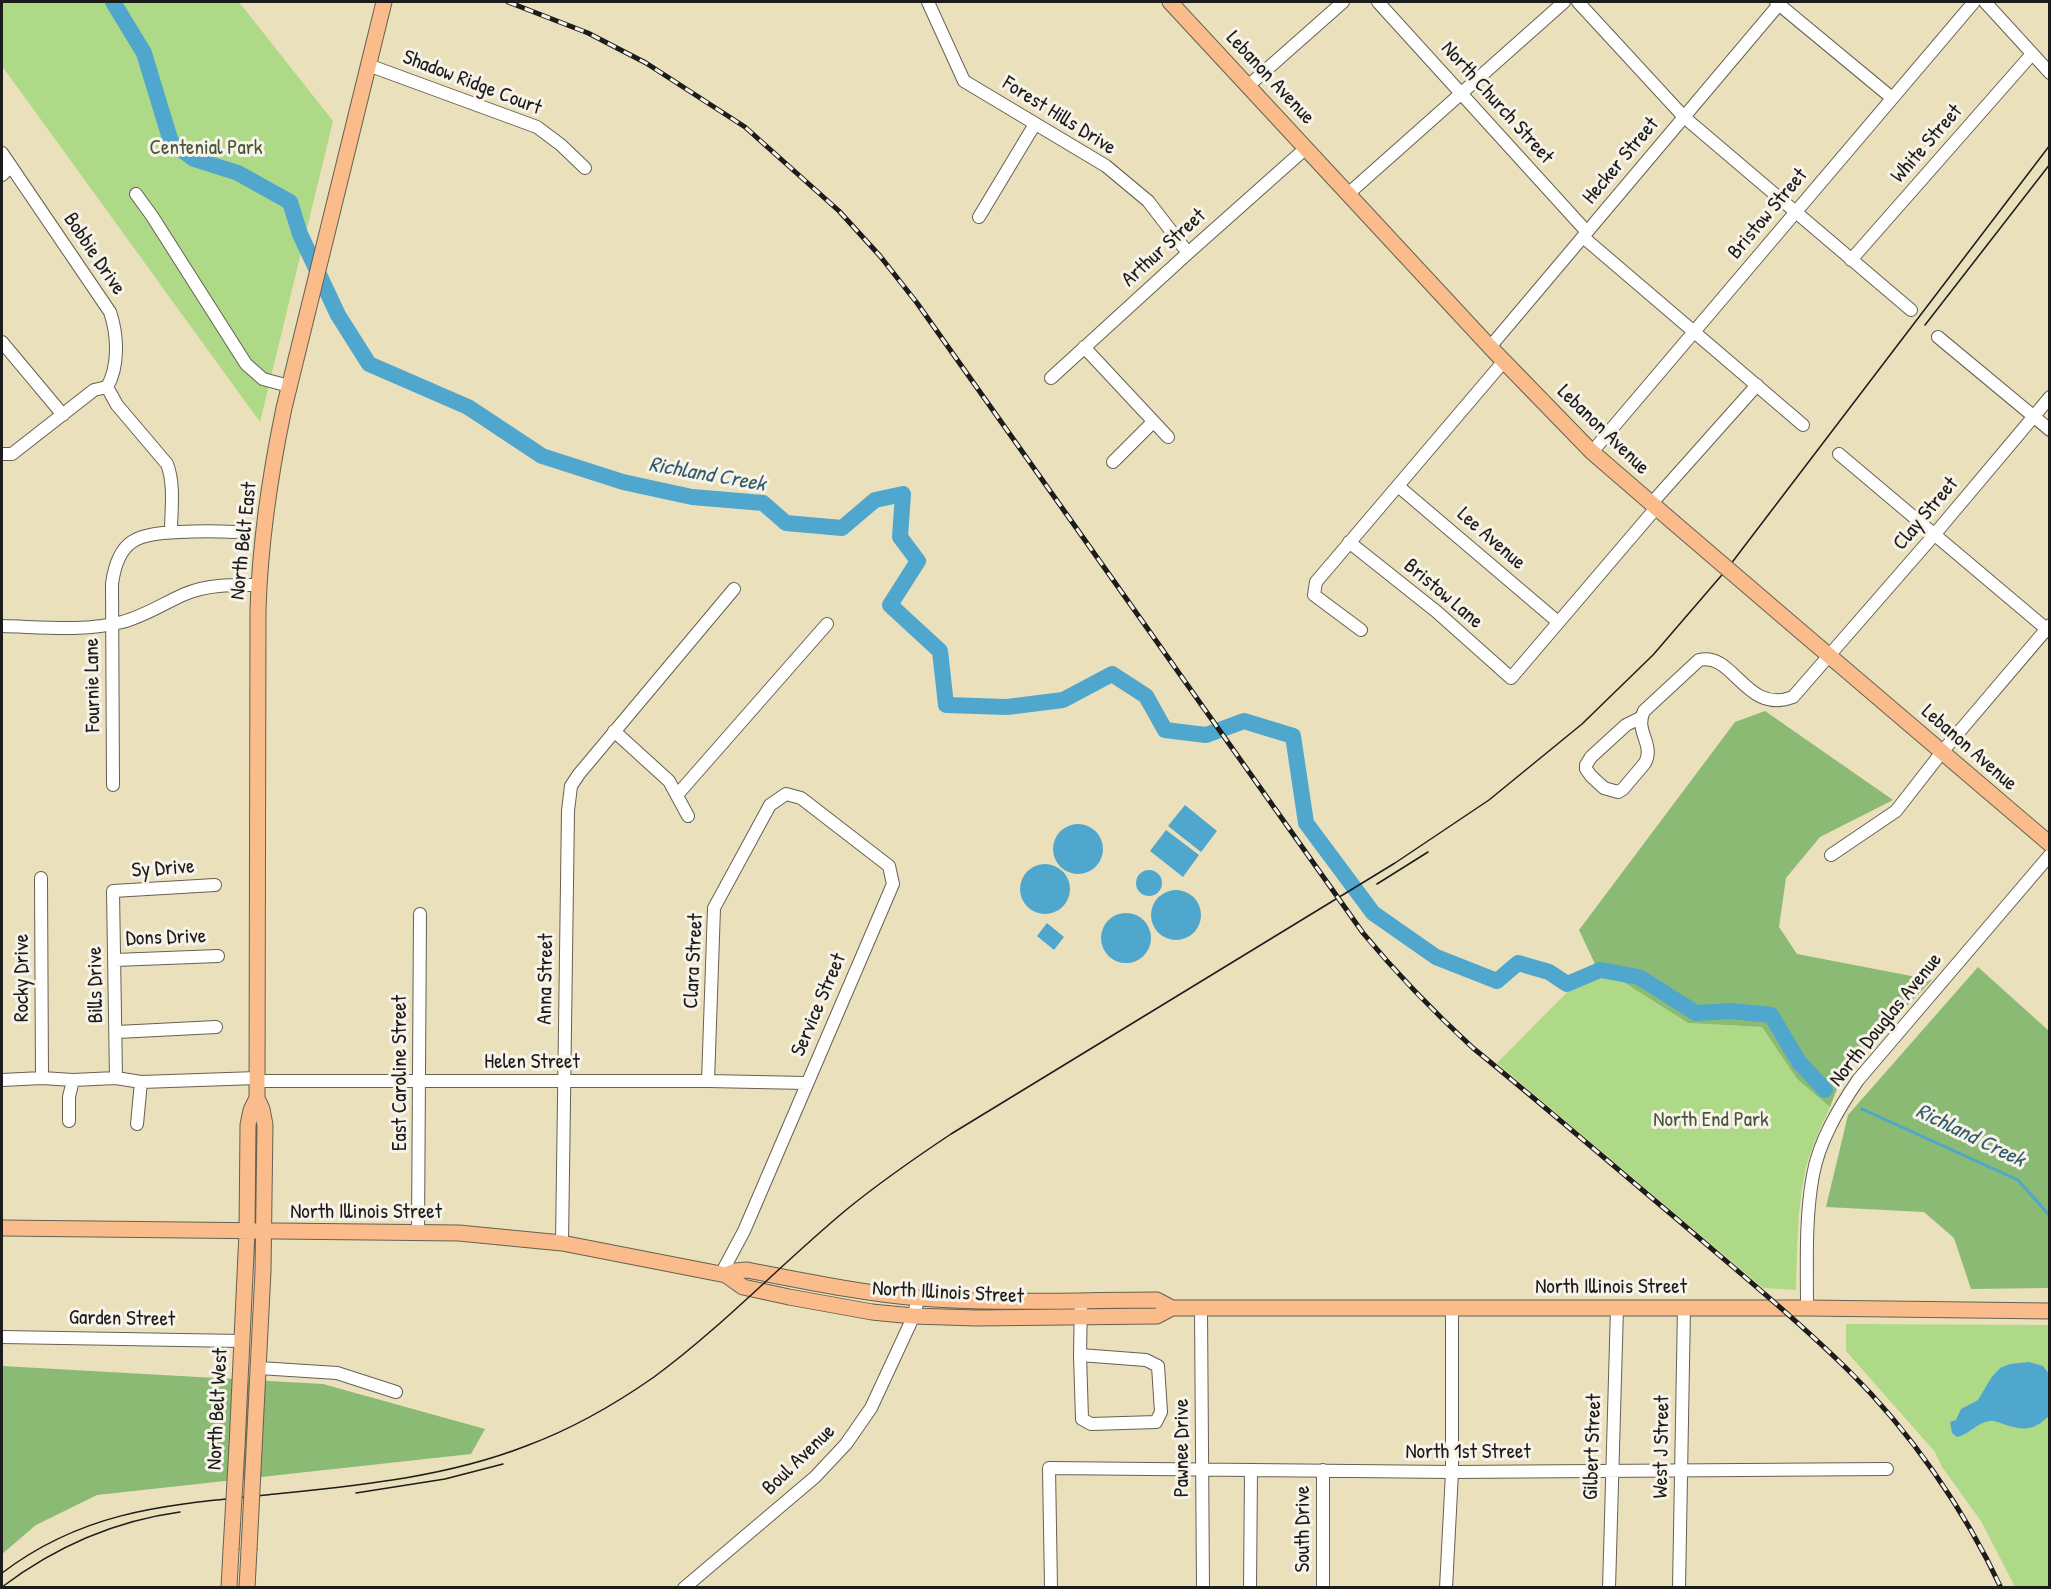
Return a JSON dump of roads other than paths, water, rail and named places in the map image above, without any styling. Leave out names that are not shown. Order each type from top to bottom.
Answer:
[{"type":"main road","name":"North Belt East","points":[[264,1232],[265,1125],[257,1098],[259,585],[262,543],[273,459],[289,386],[384,2]]},
{"type":"main road","name":"Lebanon Avenue","points":[[1170,2],[1490,347],[1592,452],[2049,844]]},
{"type":"main road","name":"North Belt East","points":[[247,1232],[248,1125],[251,1110],[257,1098]]},
{"type":"main road","name":"North Illinois Street","points":[[2,1228],[459,1233],[562,1243],[724,1274],[744,1287],[872,1312],[976,1318],[1157,1316],[1172,1308]]},
{"type":"main road","name":"North Belt West","points":[[230,1587],[247,1232]]},
{"type":"main road","name":"North Belt West","points":[[247,1587],[264,1232]]},
{"type":"main road","name":"North Illinois Street","points":[[724,1274],[747,1270],[838,1288],[919,1298],[1157,1300],[1172,1308],[1201,1309],[1807,1308],[2049,1311]]},
{"type":"street","name":"Forest Hills Drive","points":[[928,2],[964,81],[1106,166],[1148,201],[1188,253]]},
{"type":"street","points":[[1248,86],[1343,2]]},
{"type":"street","name":"North Church Street","points":[[1378,2],[1462,93],[1585,234],[1694,332],[1803,425]]},
{"type":"street","points":[[1348,194],[1564,2]]},
{"type":"street","points":[[1578,2],[1684,117],[1911,310]]},
{"type":"street","name":"Bristow Street","points":[[1592,452],[1974,2]]},
{"type":"street","points":[[1985,2],[2049,73]]},
{"type":"street","points":[[1779,3],[1892,98]]},
{"type":"street","name":"Hecker Street","points":[[1490,347],[1779,3]]},
{"type":"street","name":"White Street","points":[[1851,260],[2032,54]]},
{"type":"street","name":"Shadow Ridge Court","points":[[368,65],[537,127],[561,145],[585,168]]},
{"type":"street","points":[[979,217],[1035,124]]},
{"type":"street","name":"Arthur Street","points":[[1051,378],[1306,148]]},
{"type":"street","name":"Bobbie Drive","points":[[2,153],[6,170],[110,312],[115,332],[115,372],[107,387]]},
{"type":"street","points":[[136,194],[246,364],[263,379],[289,386]]},
{"type":"street","points":[[1938,337],[2049,430]]},
{"type":"street","points":[[2,342],[63,415]]},
{"type":"street","points":[[1084,347],[1168,437]]},
{"type":"street","points":[[1361,630],[1314,595],[1316,582],[1504,361]]},
{"type":"street","points":[[1558,622],[1757,385]]},
{"type":"street","points":[[2,454],[12,454],[94,390],[107,387],[117,405],[167,464],[171,483],[171,532]]},
{"type":"street","name":"Clay Street","points":[[1641,718],[1626,725],[1586,765],[1591,776],[1604,789],[1618,792],[1623,789],[1647,758],[1647,747],[1640,726],[1644,711],[1699,660],[1712,659],[1761,698],[1768,701],[1793,697],[1934,535],[2049,397]]},
{"type":"street","points":[[1113,462],[1153,422]]},
{"type":"street","points":[[1831,855],[1896,811],[1942,752],[2048,629],[1839,454]]},
{"type":"street","name":"Lee Avenue","points":[[1398,486],[1558,622]]},
{"type":"street","name":"Fournie Lane","points":[[113,786],[112,584],[114,569],[124,547],[141,536],[171,532],[235,532]]},
{"type":"street","name":"Bristow Lane","points":[[1349,542],[1437,612],[1511,678],[1558,622]]},
{"type":"street","points":[[2,626],[67,627],[112,624],[136,618],[186,593],[201,589],[230,585],[259,585]]},
{"type":"street","name":"Anna Street","points":[[562,1243],[568,811],[571,786],[614,731],[734,589]]},
{"type":"street","points":[[677,795],[827,624]]},
{"type":"street","points":[[614,731],[669,781],[688,816]]},
{"type":"street","name":"Clara Street","points":[[708,1081],[714,908],[770,805],[786,794]]},
{"type":"street","name":"Service Street","points":[[724,1274],[893,884],[889,866],[801,798],[786,794]]},
{"type":"street","name":"North Douglas Avenue","points":[[1807,1308],[1808,1222],[1813,1173],[1825,1138],[1841,1108],[1858,1080],[2049,855]]},
{"type":"street","name":"Rocky Drive","points":[[41,878],[42,1078]]},
{"type":"street","name":"Sy Drive","points":[[113,891],[215,885]]},
{"type":"street","name":"Bills Drive","points":[[113,891],[116,1078]]},
{"type":"street","name":"East Caroline Street","points":[[418,1232],[420,914]]},
{"type":"street","name":"Dons Drive","points":[[115,960],[218,956]]},
{"type":"street","points":[[117,1032],[216,1027]]},
{"type":"street","name":"Helen Street","points":[[2,1080],[116,1078],[141,1082],[257,1079],[806,1083]]},
{"type":"street","points":[[69,1121],[69,1096],[73,1080]]},
{"type":"street","points":[[137,1124],[141,1082]]},
{"type":"street","name":"Boul Avenue","points":[[684,1587],[815,1477],[842,1449],[871,1408],[919,1298]]},
{"type":"street","points":[[1080,1354],[1146,1360],[1158,1366],[1161,1412],[1156,1422],[1091,1424],[1082,1419],[1080,1354],[1081,1300]]},
{"type":"street","name":"Gilbert Street","points":[[1609,1587],[1617,1308]]},
{"type":"street","name":"West J Street","points":[[1679,1587],[1684,1308]]},
{"type":"street","name":"Pawnee Drive","points":[[1201,1309],[1203,1587]]},
{"type":"street","points":[[1446,1587],[1452,1472],[1452,1309]]},
{"type":"street","name":"Garden Street","points":[[2,1337],[242,1341]]},
{"type":"street","points":[[259,1368],[337,1373],[396,1392]]},
{"type":"street","name":"North 1st Street","points":[[1051,1587],[1049,1468],[1452,1472],[1887,1469]]},
{"type":"street","points":[[1250,1587],[1251,1470]]},
{"type":"street","name":"South Drive","points":[[1323,1470],[1323,1587]]},
{"type":"water","points":[[1185,805],[1217,831],[1201,852],[1168,826]]},
{"type":"water","points":[[1078,824],[1087,826],[1098,835],[1103,849],[1101,858],[1092,869],[1078,874],[1069,872],[1058,863],[1053,849],[1055,840],[1064,829]]},
{"type":"water","points":[[1166,830],[1199,855],[1183,877],[1150,851]]},
{"type":"water","points":[[1045,864],[1054,866],[1065,875],[1070,889],[1068,898],[1059,909],[1045,914],[1036,912],[1025,903],[1020,889],[1022,880],[1031,869]]},
{"type":"water","points":[[1149,870],[1158,874],[1162,883],[1158,892],[1149,896],[1140,892],[1136,883],[1140,874]]},
{"type":"water","points":[[1176,890],[1185,892],[1196,901],[1201,915],[1199,924],[1190,935],[1176,940],[1167,938],[1156,929],[1151,915],[1153,906],[1162,895]]},
{"type":"water","points":[[1126,913],[1135,915],[1146,924],[1151,938],[1149,947],[1140,958],[1126,963],[1117,961],[1106,952],[1101,938],[1103,929],[1112,918]]},
{"type":"water","points":[[1047,923],[1064,937],[1054,950],[1037,936]]},
{"type":"water","points":[[2029,1362],[2043,1366],[2049,1374],[2049,1416],[2038,1425],[2028,1428],[2017,1428],[1992,1421],[1985,1422],[1961,1436],[1957,1437],[1952,1433],[1950,1422],[1956,1420],[1961,1409],[1978,1400],[2000,1368],[2010,1364]]},
{"type":"waterway","name":"Richland Creek","points":[[113,2],[144,53],[171,142],[194,159],[238,173],[290,202],[300,234],[338,315],[369,364],[468,407],[542,456],[623,482],[692,497],[763,503],[786,523],[842,528],[875,500],[903,494],[900,537],[918,561],[890,605],[940,651],[946,705],[1007,707],[1063,700],[1112,674],[1146,696],[1165,730],[1206,735],[1244,721],[1293,736],[1306,823],[1373,913],[1436,957],[1497,981],[1518,963],[1549,972],[1567,984],[1600,970],[1639,977],[1696,1013],[1731,1011],[1771,1015],[1799,1062],[1825,1090]]},
{"type":"waterway","name":"Richland Creek","points":[[1862,1109],[2018,1180],[2050,1216]]},
{"type":"tram line","points":[[2,1573],[33,1552],[64,1536],[96,1523],[128,1514],[161,1507],[365,1484],[431,1473],[495,1457],[543,1439],[592,1416],[624,1397],[679,1358],[846,1210],[924,1152],[1395,863],[1489,800],[1582,724],[1653,655],[1727,569],[2050,145]]},
{"type":"tram line","points":[[1925,325],[2050,164]]},
{"type":"tram line","points":[[1377,884],[1428,852]]},
{"type":"tram line","points":[[356,1493],[445,1479],[503,1464]]},
{"type":"tram line","points":[[2,1587],[43,1560],[86,1538],[132,1522],[180,1512]]},
{"type":"railway","points":[[508,2],[588,33],[646,63],[745,127],[839,211],[880,256],[917,303],[1363,933],[1416,992],[1473,1048],[1807,1331],[1871,1393],[1934,1472],[1970,1529],[2001,1588]]},
{"type":"park label","name":"Centenial Park","points":[[206,148]]},
{"type":"park label","name":"North End Park","points":[[1711,1120]]}]
